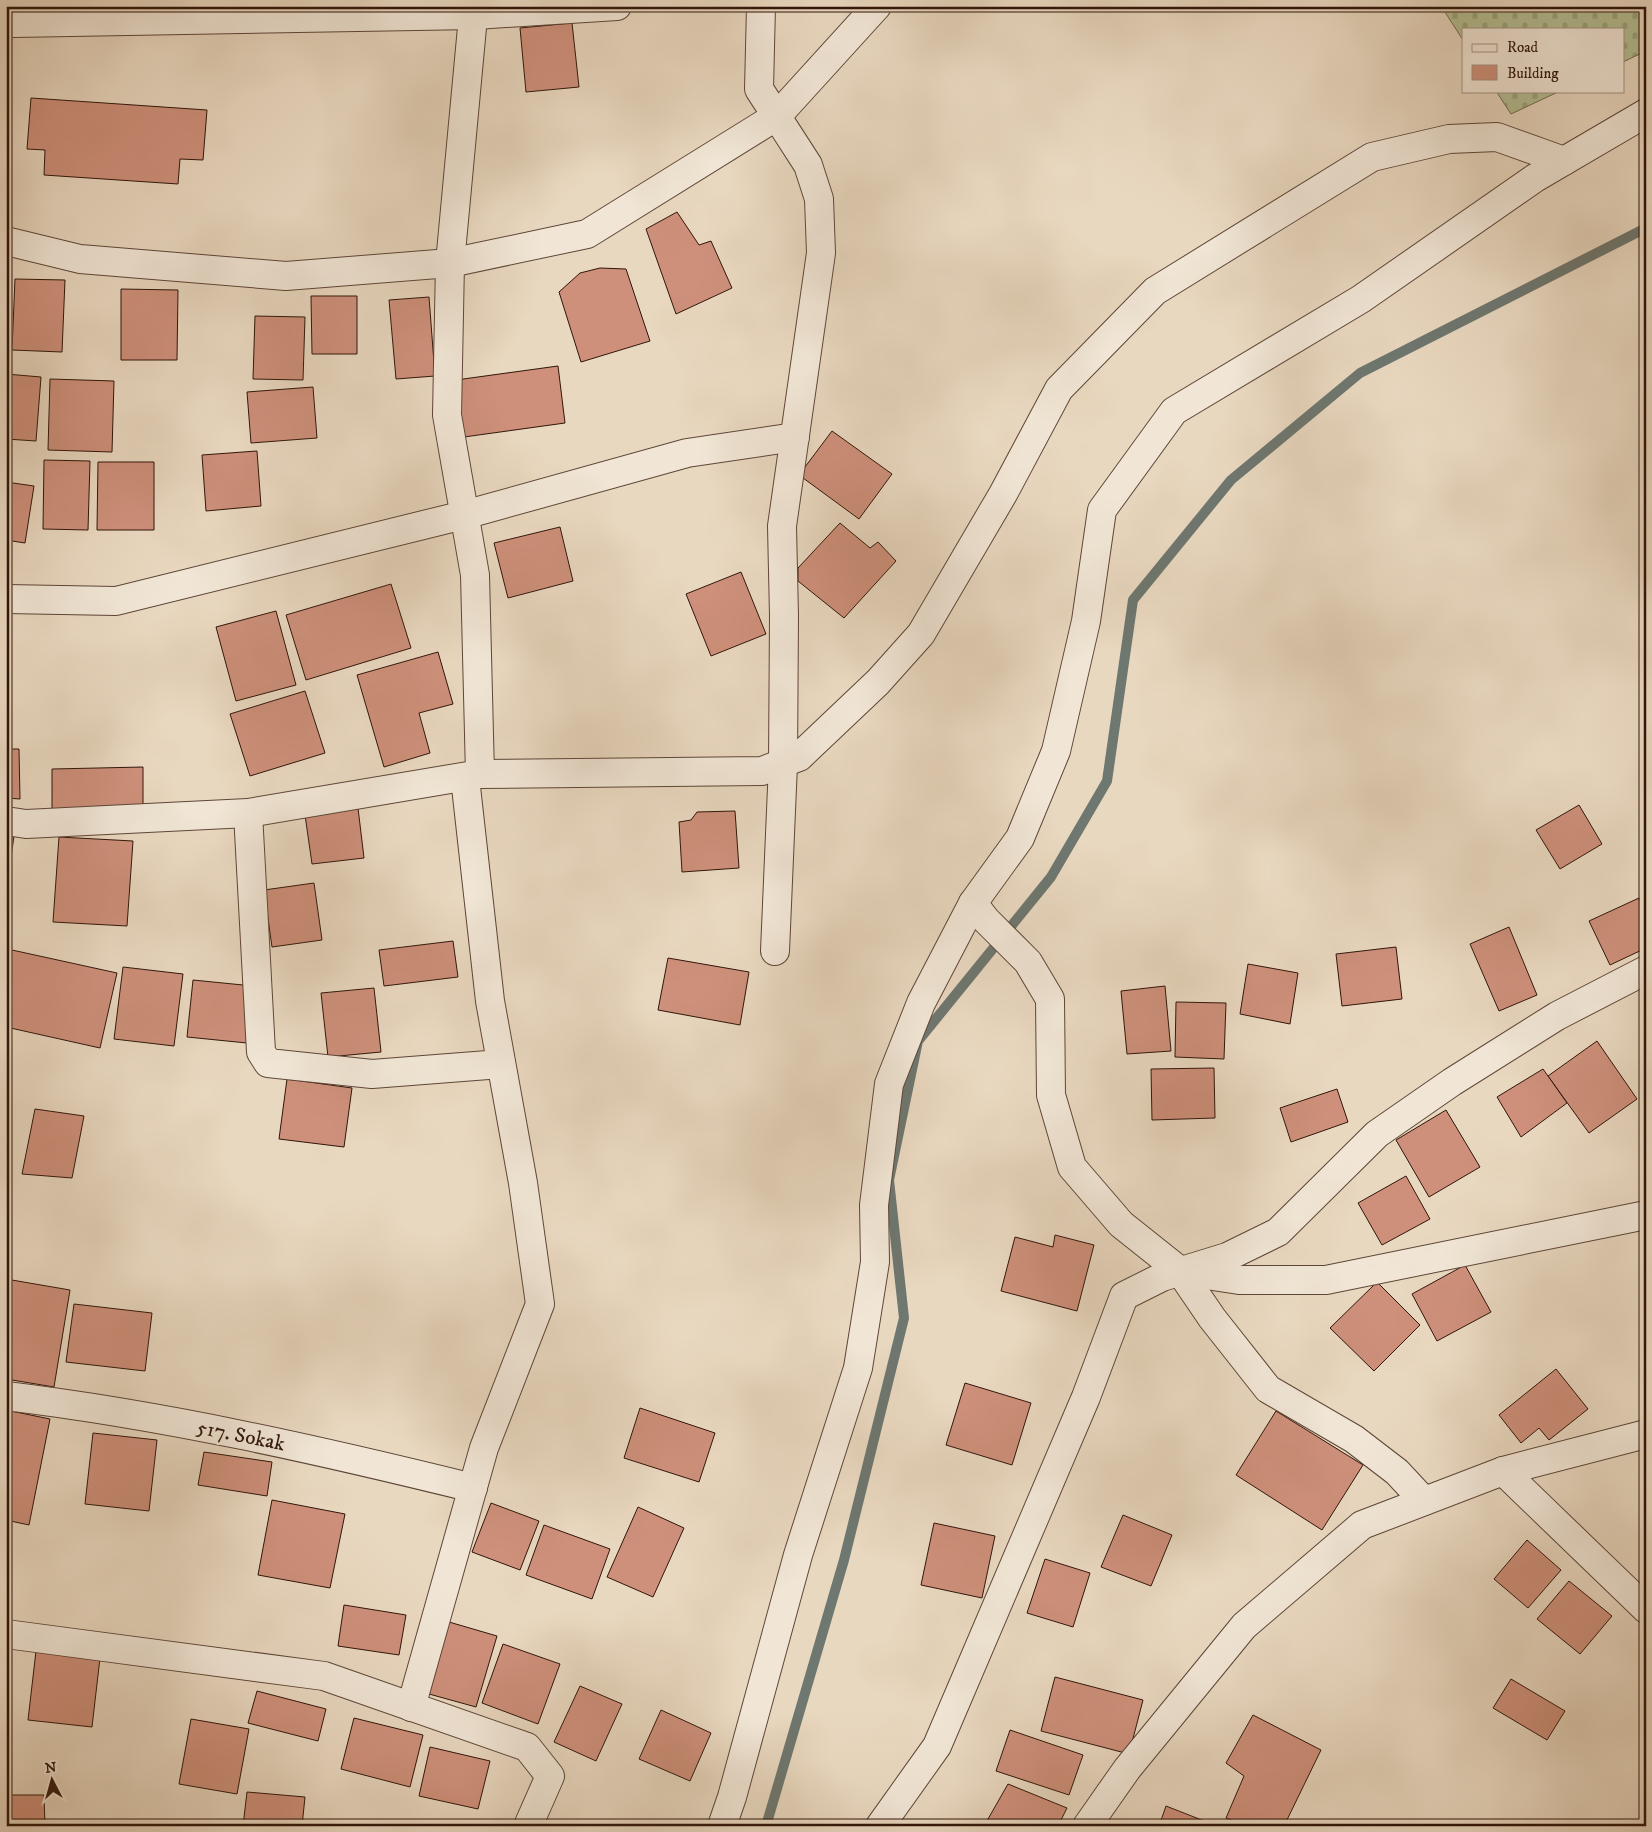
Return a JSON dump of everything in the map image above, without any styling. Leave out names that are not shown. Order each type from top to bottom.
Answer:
[{"type":"street","points":[[14,23],[617,6]]},
{"type":"street","points":[[761,6],[759,90],[808,165],[819,199],[821,253],[782,526],[784,616],[783,764],[775,951]]},
{"type":"street","points":[[6,241],[80,259],[286,276],[450,263],[587,234],[776,116],[877,6]]},
{"type":"street","points":[[411,1707],[484,1448],[540,1304],[523,1183],[490,1001],[472,776],[475,576],[447,415],[450,263],[475,11]]},
{"type":"street","points":[[722,1826],[732,1797],[798,1555],[858,1368],[875,1262],[874,1205],[888,1084],[921,1003],[980,912],[1020,838],[1056,751],[1086,621],[1102,510],[1174,411],[1361,299],[1535,178],[1646,113]]},
{"type":"street","points":[[6,821],[26,824],[248,813],[472,776],[762,771],[783,764],[799,757],[878,682],[921,634],[1003,494],[1059,389],[1155,290],[1372,158],[1448,140],[1497,137],[1564,160]]},
{"type":"street","points":[[6,599],[116,601],[464,515],[687,453],[795,437]]},
{"type":"street","points":[[248,813],[261,1052],[268,1063],[372,1074],[501,1064]]},
{"type":"street","points":[[980,912],[1028,962],[1050,999],[1051,1095],[1072,1167],[1120,1224],[1180,1271],[1212,1318],[1268,1389],[1354,1439],[1397,1472],[1424,1501]]},
{"type":"street","points":[[880,1826],[937,1746],[1083,1406],[1124,1296],[1162,1277],[1227,1257],[1278,1232],[1377,1134],[1452,1082],[1557,1016],[1646,970]]},
{"type":"street","points":[[1180,1271],[1239,1280],[1326,1280],[1646,1215]]},
{"type":"street","name":"517. Sokak","points":[[6,1396],[82,1405],[331,1453],[473,1488]]},
{"type":"street","points":[[1087,1826],[1127,1769],[1244,1626],[1362,1524],[1503,1471],[1646,1434]]},
{"type":"street","points":[[1503,1471],[1646,1609]]},
{"type":"street","points":[[6,1634],[324,1676],[527,1747],[550,1776],[528,1826]]},
{"type":"green space","points":[[1441,6],[1646,6],[1646,51],[1624,62],[1624,28],[1462,28],[1462,38]]},
{"type":"green space","points":[[1497,92],[1558,92],[1511,114]]},
{"type":"building","points":[[572,23],[579,87],[526,92],[520,28]]},
{"type":"building","points":[[31,98],[207,110],[203,160],[180,159],[178,184],[44,175],[45,150],[27,149]]},
{"type":"building","points":[[677,212],[699,245],[711,241],[732,288],[676,314],[646,229]]},
{"type":"building","points":[[600,268],[626,269],[650,341],[581,362],[559,292],[580,273]]},
{"type":"building","points":[[15,279],[65,280],[62,352],[12,350]]},
{"type":"building","points":[[121,289],[178,290],[177,360],[121,360]]},
{"type":"building","points":[[311,296],[357,296],[357,354],[312,354]]},
{"type":"building","points":[[429,297],[435,376],[396,379],[389,300]]},
{"type":"building","points":[[255,316],[305,317],[303,380],[253,379]]},
{"type":"building","points":[[558,366],[565,423],[464,437],[456,380]]},
{"type":"building","points":[[6,374],[41,377],[36,441],[6,439]]},
{"type":"building","points":[[50,379],[114,381],[112,452],[48,450]]},
{"type":"building","points":[[313,387],[317,438],[251,443],[247,392]]},
{"type":"building","points":[[832,431],[892,474],[859,519],[799,475]]},
{"type":"building","points":[[257,451],[261,506],[206,511],[202,455]]},
{"type":"building","points":[[44,460],[90,461],[88,530],[43,529]]},
{"type":"building","points":[[98,462],[154,462],[154,530],[97,530]]},
{"type":"building","points":[[6,482],[34,486],[25,543],[6,540]]},
{"type":"building","points":[[840,523],[870,548],[878,542],[896,561],[844,618],[798,581],[798,568]]},
{"type":"building","points":[[560,527],[573,581],[508,598],[494,543]]},
{"type":"building","points":[[741,572],[766,634],[711,656],[686,594]]},
{"type":"building","points":[[391,584],[411,648],[306,680],[286,615]]},
{"type":"building","points":[[276,611],[296,685],[236,701],[216,627]]},
{"type":"building","points":[[438,652],[453,704],[419,713],[430,753],[384,767],[357,675]]},
{"type":"building","points":[[305,691],[325,753],[250,776],[230,714]]},
{"type":"building","points":[[6,749],[19,749],[20,799],[6,798]]},
{"type":"building","points":[[143,767],[143,812],[52,813],[52,769]]},
{"type":"building","points":[[1579,805],[1602,844],[1560,869],[1536,830]]},
{"type":"building","points":[[358,808],[364,858],[312,864],[305,815]]},
{"type":"building","points":[[735,811],[739,868],[682,872],[679,822],[691,820],[697,812]]},
{"type":"building","points":[[6,828],[15,829],[7,885],[6,885]]},
{"type":"building","points":[[59,837],[133,841],[127,926],[53,922]]},
{"type":"building","points":[[314,883],[322,940],[272,947],[264,890]]},
{"type":"building","points":[[1639,898],[1646,912],[1646,948],[1610,965],[1589,921]]},
{"type":"building","points":[[1509,927],[1537,995],[1499,1011],[1470,944]]},
{"type":"building","points":[[453,941],[458,977],[384,986],[379,950]]},
{"type":"building","points":[[1396,947],[1402,999],[1342,1006],[1336,954]]},
{"type":"building","points":[[12,950],[117,973],[100,1048],[6,1027],[6,977]]},
{"type":"building","points":[[668,958],[749,972],[740,1025],[658,1010]]},
{"type":"building","points":[[1248,964],[1298,973],[1290,1024],[1240,1014]]},
{"type":"building","points":[[123,967],[183,974],[174,1046],[114,1039]]},
{"type":"building","points":[[193,980],[253,986],[247,1043],[187,1037]]},
{"type":"building","points":[[1165,986],[1171,1051],[1127,1054],[1121,991]]},
{"type":"building","points":[[374,988],[381,1052],[328,1057],[321,993]]},
{"type":"building","points":[[1176,1002],[1226,1003],[1224,1059],[1175,1057]]},
{"type":"building","points":[[1597,1041],[1637,1099],[1589,1133],[1548,1076]]},
{"type":"building","points":[[1214,1068],[1215,1118],[1152,1120],[1151,1069]]},
{"type":"building","points":[[1543,1069],[1567,1103],[1521,1137],[1497,1097]]},
{"type":"building","points":[[287,1079],[352,1088],[344,1147],[279,1139]]},
{"type":"building","points":[[1337,1089],[1348,1122],[1291,1142],[1280,1108]]},
{"type":"building","points":[[35,1109],[84,1116],[72,1178],[22,1174]]},
{"type":"building","points":[[1446,1110],[1480,1167],[1429,1197],[1396,1140]]},
{"type":"building","points":[[1406,1176],[1430,1219],[1382,1245],[1358,1203]]},
{"type":"building","points":[[1055,1235],[1094,1245],[1077,1311],[1001,1291],[1015,1237],[1053,1247]]},
{"type":"building","points":[[1465,1265],[1491,1312],[1437,1341],[1412,1294]]},
{"type":"building","points":[[6,1279],[70,1290],[54,1387],[6,1379]]},
{"type":"building","points":[[1377,1282],[1420,1325],[1374,1371],[1330,1328]]},
{"type":"building","points":[[74,1304],[152,1313],[145,1371],[66,1362]]},
{"type":"building","points":[[1556,1369],[1588,1409],[1549,1440],[1539,1428],[1521,1443],[1499,1415]]},
{"type":"building","points":[[965,1383],[1031,1403],[1012,1465],[946,1445]]},
{"type":"building","points":[[640,1408],[715,1433],[699,1482],[624,1458]]},
{"type":"building","points":[[6,1410],[50,1419],[29,1525],[6,1520]]},
{"type":"building","points":[[1276,1411],[1363,1465],[1322,1530],[1236,1475]]},
{"type":"building","points":[[93,1433],[157,1440],[149,1511],[85,1504]]},
{"type":"building","points":[[204,1452],[272,1462],[267,1496],[198,1485]]},
{"type":"building","points":[[272,1500],[345,1514],[330,1588],[258,1575]]},
{"type":"building","points":[[491,1503],[539,1521],[520,1570],[472,1552]]},
{"type":"building","points":[[638,1507],[684,1528],[653,1597],[607,1577]]},
{"type":"building","points":[[1123,1515],[1172,1535],[1151,1586],[1101,1567]]},
{"type":"building","points":[[934,1523],[995,1536],[982,1598],[921,1585]]},
{"type":"building","points":[[544,1525],[610,1549],[592,1599],[526,1575]]},
{"type":"building","points":[[1527,1540],[1561,1570],[1528,1608],[1494,1579]]},
{"type":"building","points":[[1045,1559],[1090,1573],[1073,1627],[1027,1613]]},
{"type":"building","points":[[1569,1581],[1612,1616],[1580,1654],[1537,1619]]},
{"type":"building","points":[[344,1605],[406,1615],[399,1655],[338,1646]]},
{"type":"building","points":[[449,1622],[497,1636],[476,1707],[429,1694]]},
{"type":"building","points":[[503,1644],[560,1664],[538,1724],[482,1703]]},
{"type":"building","points":[[36,1651],[100,1658],[92,1727],[28,1720]]},
{"type":"building","points":[[1055,1677],[1143,1700],[1129,1754],[1041,1731]]},
{"type":"building","points":[[1511,1679],[1565,1711],[1547,1740],[1493,1708]]},
{"type":"building","points":[[580,1686],[622,1704],[596,1761],[554,1742]]},
{"type":"building","points":[[257,1691],[326,1709],[318,1741],[248,1723]]},
{"type":"building","points":[[661,1710],[711,1733],[690,1781],[639,1759]]},
{"type":"building","points":[[1253,1715],[1321,1750],[1284,1826],[1246,1826],[1226,1818],[1244,1776],[1226,1763]]},
{"type":"building","points":[[354,1718],[423,1735],[410,1787],[341,1769]]},
{"type":"building","points":[[191,1719],[249,1729],[237,1794],[179,1784]]},
{"type":"building","points":[[1010,1730],[1083,1755],[1069,1795],[996,1771]]},
{"type":"building","points":[[430,1747],[490,1761],[478,1809],[419,1796]]},
{"type":"building","points":[[1008,1784],[1067,1808],[1058,1826],[984,1826]]},
{"type":"building","points":[[247,1792],[305,1797],[302,1826],[243,1826]]},
{"type":"building","points":[[6,1795],[44,1795],[45,1826],[6,1826]]},
{"type":"building","points":[[1166,1806],[1217,1826],[1159,1826]]},
{"type":"waterway","points":[[766,1826],[844,1560],[904,1318],[889,1180],[918,1041],[1051,877],[1107,781],[1133,600],[1231,480],[1360,373],[1646,228]]}]
